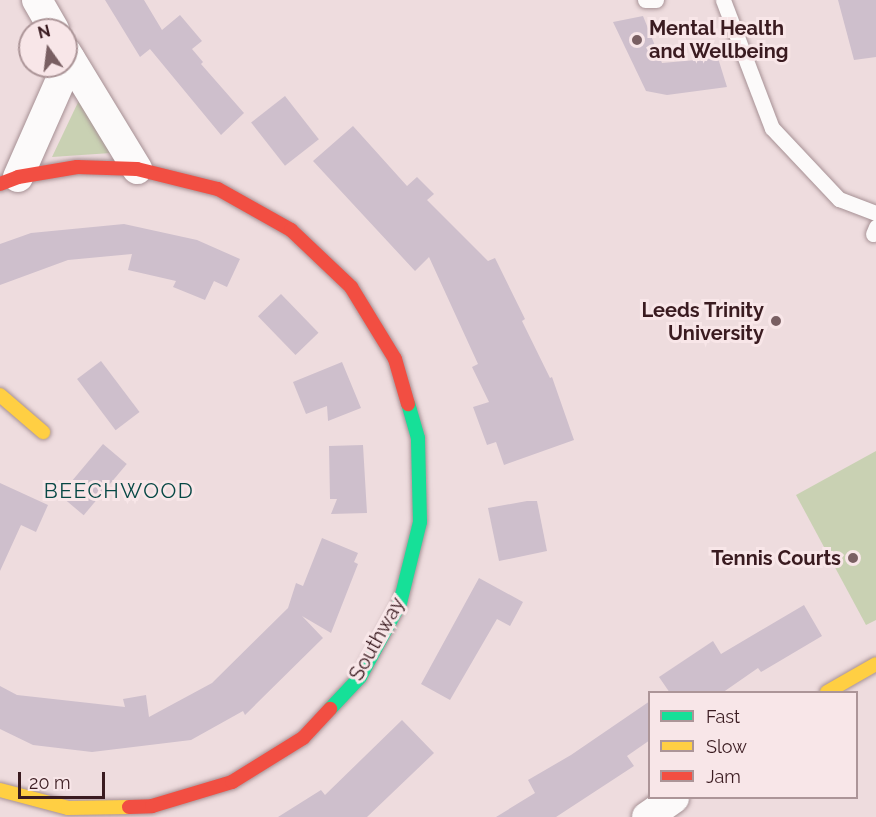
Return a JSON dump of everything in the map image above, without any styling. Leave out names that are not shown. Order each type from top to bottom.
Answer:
[{"type":"street","points":[[38,0],[48,18]]},
{"type":"street","name":"Southway","points":[[78,72],[136,169]]},
{"type":"street","name":"Southway","points":[[9,180],[57,78]]},
{"type":"street","name":"Southway","points":[[0,790],[68,813],[152,806],[232,782],[303,738],[360,677],[400,603],[420,522],[418,438],[394,359],[351,287],[291,230],[218,189],[136,169],[77,167],[9,180]]},
{"type":"street","points":[[0,395],[43,432]]},
{"type":"street","points":[[830,691],[876,664]]},
{"type":"street","points":[[647,817],[673,799]]},
{"type":"lane","points":[[645,0],[656,0]]},
{"type":"lane","points":[[723,0],[772,128],[839,199],[876,213]]},
{"type":"green space","points":[[81,96],[111,153],[52,157]]},
{"type":"green space","name":"Tennis Courts","points":[[876,451],[876,620],[866,625],[796,495]]},
{"type":"building","points":[[105,0],[144,0],[162,30],[180,15],[202,41],[192,49],[203,62],[201,64],[244,113],[221,135],[150,49],[140,57]]},
{"type":"building","points":[[838,0],[876,0],[876,57],[854,60]]},
{"type":"building","name":"Mental Health and Wellbeing","points":[[643,16],[662,63],[718,58],[727,87],[667,95],[646,91],[613,22]]},
{"type":"building","points":[[285,96],[319,139],[285,166],[251,122]]},
{"type":"building","points":[[353,126],[407,186],[417,177],[434,194],[427,200],[488,261],[495,258],[525,319],[522,321],[550,378],[552,377],[574,440],[504,465],[496,442],[487,445],[473,407],[489,402],[472,367],[478,364],[429,257],[415,271],[313,161]]},
{"type":"building","points":[[124,224],[197,240],[240,259],[227,287],[214,281],[205,300],[173,287],[176,281],[128,270],[132,254],[68,260],[0,285],[0,244],[31,233]]},
{"type":"building","points":[[281,294],[319,333],[295,355],[258,316]]},
{"type":"building","points":[[101,361],[140,412],[116,430],[77,379]]},
{"type":"building","points":[[342,362],[361,408],[328,421],[327,406],[306,414],[293,382]]},
{"type":"building","points":[[103,444],[127,464],[84,515],[60,495]]},
{"type":"building","points":[[363,445],[367,513],[331,514],[337,499],[330,499],[329,446]]},
{"type":"building","points":[[0,483],[48,505],[36,532],[21,525],[0,571]]},
{"type":"building","points":[[537,501],[547,551],[499,561],[488,508]]},
{"type":"building","points":[[322,538],[358,553],[354,562],[358,564],[331,633],[302,616],[323,638],[245,715],[243,711],[191,740],[92,752],[33,745],[0,729],[0,686],[17,695],[125,707],[123,699],[146,695],[149,717],[212,683],[288,608],[296,583],[303,586]]},
{"type":"building","points":[[479,578],[523,602],[510,626],[497,619],[450,700],[421,684]]},
{"type":"building","points":[[804,605],[822,636],[761,672],[758,668],[725,691],[669,691],[659,677],[713,641],[721,654]]},
{"type":"building","points":[[648,702],[648,741],[627,756],[634,766],[556,817],[496,817],[535,793],[528,780],[571,755]]},
{"type":"building","points":[[402,720],[434,753],[367,817],[278,817],[321,790],[325,795]]},
{"type":"traffic: fast","points":[[330,709],[360,677],[400,603],[420,522],[418,438],[408,404]]},
{"type":"traffic: slow","points":[[0,395],[43,432]]},
{"type":"traffic: slow","points":[[829,691],[876,664]]},
{"type":"traffic: slow","points":[[0,790],[68,808],[129,807]]},
{"type":"traffic: jam","points":[[0,184],[18,177],[77,167],[137,169],[218,189],[291,230],[351,287],[395,359],[408,404]]},
{"type":"traffic: jam","points":[[129,807],[152,806],[232,782],[303,738],[330,709]]},
{"type":"place","name":"Mental Health and Wellbeing","points":[[637,40]]},
{"type":"place","name":"Leeds Trinity University","points":[[776,321]]},
{"type":"place","name":"Tennis Courts","points":[[853,558]]},
{"type":"district","name":"BEECHWOOD","points":[[119,491]]}]
